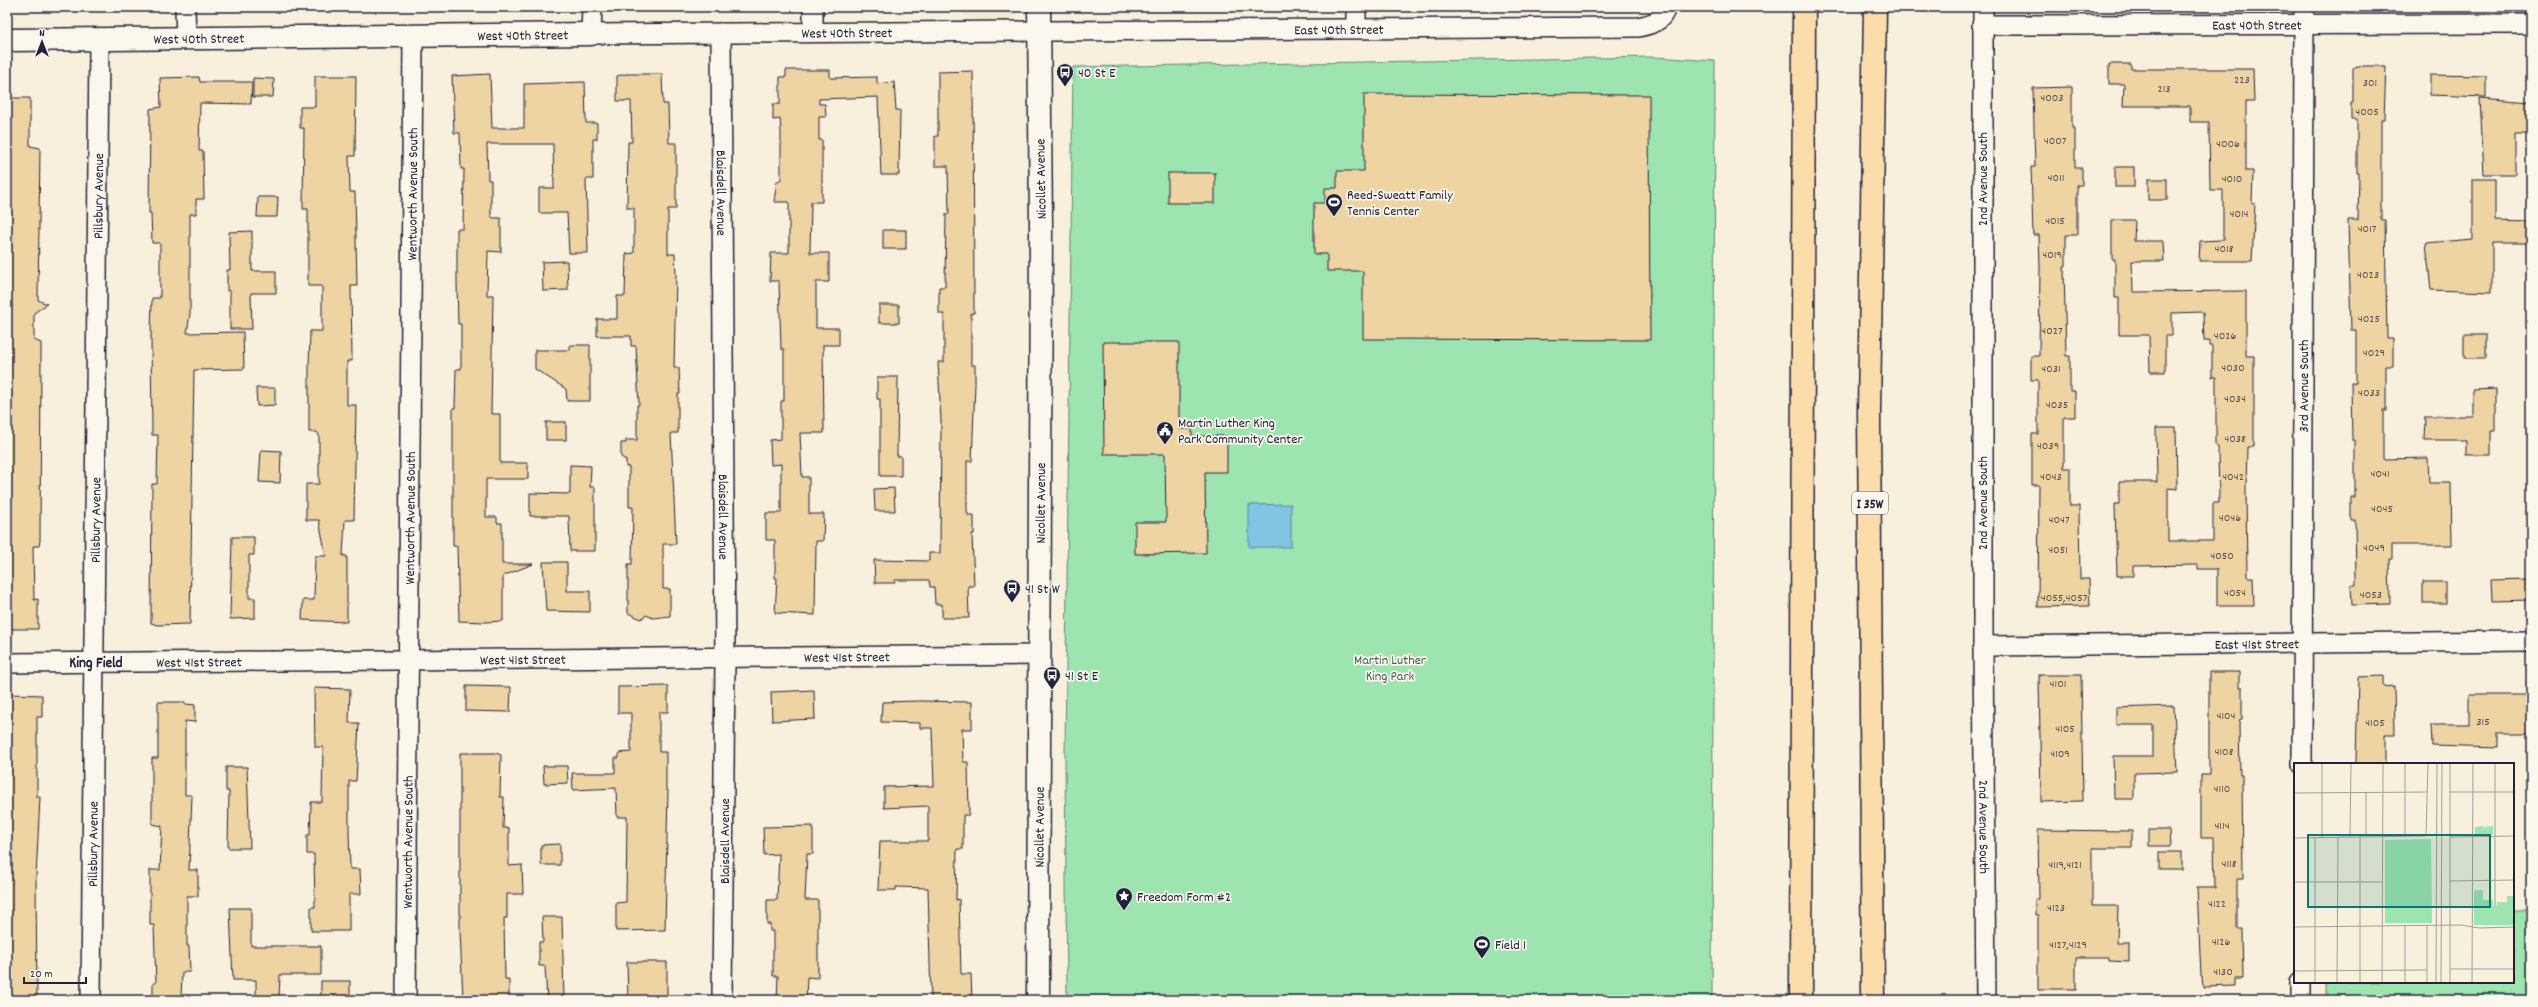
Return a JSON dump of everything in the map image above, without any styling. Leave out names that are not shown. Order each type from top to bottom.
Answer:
[{"type":"highway","points":[[1801,1000],[1804,7]]},
{"type":"highway","name":"I 35W","points":[[1873,1000],[1869,411],[1874,7]]},
{"type":"main road","name":"Nicollet Avenue","points":[[1038,1000],[1040,655],[1039,7]]},
{"type":"main road","name":"West 40th Street","points":[[7,40],[591,34]]},
{"type":"street","points":[[185,7],[186,39]]},
{"type":"street","points":[[591,34],[592,7]]},
{"type":"street","points":[[813,7],[813,32]]},
{"type":"street","points":[[1356,7],[1356,28]]},
{"type":"street","name":"East 40th Street","points":[[1040,32],[1356,28],[1638,27],[1654,24],[1663,16],[1666,7]]},
{"type":"street","name":"3rd Avenue South","points":[[2302,763],[2304,7]]},
{"type":"street","name":"East 40th Street","points":[[1983,16],[2304,26],[2531,24]]},
{"type":"street","name":"2nd Avenue South","points":[[1983,16],[1983,646],[1986,1000]]},
{"type":"street","name":"West 40th Street","points":[[591,34],[1040,32]]},
{"type":"street","name":"Blaisdell Avenue","points":[[722,33],[725,658],[722,1000]]},
{"type":"street","name":"Wentworth Avenue South","points":[[406,1000],[410,660],[413,36]]},
{"type":"street","name":"Pillsbury Avenue","points":[[91,1000],[99,40]]},
{"type":"street","name":"East 41st Street","points":[[1983,646],[2531,640]]},
{"type":"street","name":"West 41st Street","points":[[7,663],[1040,655]]},
{"type":"street","points":[[2300,983],[2300,1000]]},
{"type":"shaded area","points":[[915,7],[1019,7],[1013,17],[1006,20],[972,19],[959,12],[915,14]]},
{"type":"shaded area","points":[[1064,7],[1198,7],[1198,11],[1070,10]]},
{"type":"green space","name":"Martin Luther King Park","points":[[1654,57],[1715,61],[1712,1000],[1067,1000],[1065,756],[1073,67]]},
{"type":"green space","points":[[2514,911],[2531,911],[2531,1000],[2326,1000],[2326,983],[2514,983]]},
{"type":"water","points":[[1291,504],[1291,547],[1249,547],[1249,505]]},
{"type":"building","points":[[2109,64],[2131,64],[2131,69],[2253,69],[2254,102],[2246,102],[2246,171],[2253,171],[2252,203],[2255,203],[2252,261],[2199,261],[2200,241],[2223,240],[2223,190],[2210,190],[2209,122],[2190,122],[2190,106],[2123,106],[2124,84],[2109,84]]},
{"type":"building","points":[[2364,66],[2386,66],[2384,119],[2381,119],[2381,220],[2385,220],[2387,338],[2393,338],[2393,366],[2386,366],[2386,411],[2383,411],[2383,459],[2428,458],[2429,483],[2451,483],[2452,545],[2392,545],[2392,559],[2389,559],[2390,604],[2352,605],[2351,585],[2356,585],[2356,579],[2355,520],[2351,520],[2351,497],[2355,497],[2355,440],[2352,440],[2351,383],[2356,383],[2356,330],[2351,330],[2348,220],[2358,220],[2359,173],[2357,173],[2357,119],[2351,119],[2351,103],[2353,103],[2353,68]]},
{"type":"building","points":[[786,70],[830,70],[830,78],[877,77],[877,84],[894,82],[896,110],[900,110],[899,175],[881,175],[878,97],[819,99],[819,104],[825,104],[826,117],[819,117],[819,140],[822,140],[822,202],[811,202],[810,253],[829,253],[829,282],[816,282],[816,328],[839,328],[839,345],[823,345],[824,433],[800,433],[802,477],[809,477],[809,514],[824,514],[823,541],[816,541],[815,615],[775,613],[777,578],[775,578],[775,540],[766,540],[766,513],[781,513],[781,464],[771,465],[770,440],[781,439],[781,401],[784,401],[784,349],[781,349],[779,281],[770,281],[771,253],[789,253],[789,202],[774,202],[777,181],[781,180],[781,132],[780,119],[773,120],[773,104],[780,104],[780,77],[786,77]]},
{"type":"building","points":[[973,71],[974,313],[971,313],[971,365],[975,365],[975,384],[972,461],[967,461],[967,511],[968,515],[974,515],[974,534],[972,534],[974,586],[968,586],[969,618],[942,618],[942,604],[935,604],[934,587],[930,587],[929,580],[895,580],[895,583],[875,583],[874,560],[929,561],[929,553],[940,553],[941,421],[938,362],[944,362],[944,314],[939,314],[939,287],[945,287],[946,214],[949,214],[948,166],[935,166],[935,136],[938,136],[938,72]]},
{"type":"building","points":[[490,74],[492,128],[524,128],[524,84],[585,82],[586,123],[597,123],[597,139],[593,139],[593,179],[586,179],[588,253],[569,253],[567,213],[539,213],[539,188],[554,188],[553,144],[487,144],[488,180],[491,180],[491,216],[493,218],[501,218],[501,252],[488,251],[487,295],[493,295],[491,414],[500,414],[500,463],[528,463],[528,479],[486,479],[486,517],[497,517],[497,523],[502,523],[502,564],[533,564],[503,576],[503,621],[485,622],[459,621],[457,546],[453,546],[453,408],[455,408],[456,369],[461,369],[461,324],[458,324],[457,229],[463,229],[464,169],[461,169],[460,133],[454,133],[452,76]]},
{"type":"building","points":[[626,74],[662,74],[663,104],[668,104],[669,143],[676,143],[676,209],[668,209],[668,254],[675,254],[674,368],[679,368],[680,394],[678,394],[678,433],[671,433],[676,544],[663,544],[663,589],[670,589],[670,616],[653,618],[646,615],[641,619],[628,613],[628,564],[632,564],[633,507],[629,507],[629,467],[626,467],[626,460],[621,457],[621,443],[626,443],[626,440],[637,440],[637,405],[639,405],[636,346],[631,346],[631,336],[597,336],[597,319],[617,319],[617,296],[625,296],[626,254],[634,253],[634,208],[627,208],[628,142],[632,142],[631,101],[617,101],[617,76]]},
{"type":"building","points":[[2430,75],[2486,76],[2486,97],[2430,95]]},
{"type":"building","points":[[315,76],[356,76],[355,156],[349,156],[350,192],[355,192],[357,286],[351,286],[352,361],[347,361],[347,405],[356,405],[354,520],[345,520],[343,556],[347,556],[347,622],[302,620],[303,600],[314,600],[315,556],[326,556],[319,520],[306,520],[306,484],[319,484],[319,435],[317,432],[309,432],[309,368],[310,331],[322,331],[322,286],[308,286],[308,209],[303,209],[304,128],[300,128],[300,107],[315,107]]},
{"type":"building","points":[[199,77],[200,82],[252,82],[251,104],[200,103],[199,151],[203,151],[204,199],[196,199],[196,214],[190,214],[190,314],[187,333],[243,332],[244,369],[194,370],[190,624],[157,625],[151,623],[152,484],[157,484],[158,435],[152,435],[151,335],[152,298],[160,298],[160,243],[152,243],[151,213],[149,213],[150,109],[161,107],[160,78]]},
{"type":"building","points":[[253,78],[274,79],[273,97],[253,97]]},
{"type":"building","points":[[2072,87],[2072,128],[2075,128],[2075,168],[2082,168],[2082,185],[2077,185],[2077,235],[2066,235],[2066,267],[2064,267],[2066,356],[2070,356],[2070,391],[2075,391],[2075,417],[2064,417],[2064,468],[2070,468],[2070,506],[2079,506],[2080,579],[2089,579],[2090,606],[2038,607],[2039,485],[2032,485],[2032,434],[2038,434],[2038,380],[2031,380],[2031,356],[2039,356],[2040,267],[2039,235],[2033,235],[2031,167],[2035,167],[2033,88]]},
{"type":"building","name":"Reed-Sweatt Family Tennis Center","points":[[1364,94],[1649,95],[1650,340],[1363,339],[1363,271],[1327,271],[1327,254],[1314,254],[1314,203],[1325,203],[1325,188],[1337,188],[1337,171],[1364,171]]},
{"type":"building","points":[[7,98],[30,98],[30,146],[40,148],[38,300],[47,304],[34,313],[34,340],[41,343],[40,541],[39,546],[33,546],[34,600],[38,599],[38,629],[7,629]]},
{"type":"building","points":[[2480,98],[2531,102],[2531,134],[2515,134],[2515,174],[2484,174]]},
{"type":"building","points":[[2115,167],[2134,167],[2134,187],[2115,187]]},
{"type":"building","points":[[1168,173],[1215,173],[1215,203],[1168,203]]},
{"type":"building","points":[[2148,179],[2167,179],[2167,200],[2148,200]]},
{"type":"building","points":[[2473,179],[2495,179],[2495,221],[2531,222],[2531,243],[2492,243],[2492,292],[2431,290],[2426,243],[2473,239]]},
{"type":"building","points":[[258,197],[278,197],[277,217],[257,217]]},
{"type":"building","points":[[2112,220],[2135,220],[2134,241],[2163,241],[2164,261],[2132,261],[2133,292],[2246,291],[2246,356],[2254,356],[2254,447],[2247,447],[2246,488],[2247,577],[2253,577],[2254,606],[2217,606],[2217,569],[2198,569],[2198,565],[2133,566],[2133,576],[2117,576],[2115,504],[2119,504],[2119,482],[2157,482],[2156,428],[2176,428],[2177,489],[2168,488],[2168,541],[2213,541],[2213,503],[2219,503],[2218,447],[2216,446],[2216,377],[2212,377],[2212,346],[2209,346],[2209,341],[2204,341],[2203,312],[2172,313],[2172,336],[2165,336],[2165,372],[2150,372],[2149,335],[2119,335],[2119,298],[2115,298],[2115,259],[2112,259]]},
{"type":"building","points":[[883,230],[906,230],[906,249],[883,249]]},
{"type":"building","points":[[252,231],[252,271],[276,271],[276,293],[251,293],[252,329],[230,329],[230,291],[227,291],[227,270],[230,270],[229,232]]},
{"type":"building","points":[[567,261],[568,290],[543,291],[542,262]]},
{"type":"building","points":[[879,305],[899,305],[899,323],[879,323]]},
{"type":"building","points":[[2464,335],[2486,335],[2486,358],[2464,358]]},
{"type":"building","name":"Martin Luther King Park Community Center","points":[[1103,342],[1179,342],[1179,429],[1192,429],[1192,436],[1227,436],[1227,472],[1205,472],[1206,553],[1135,554],[1135,522],[1166,522],[1165,454],[1104,454]]},
{"type":"building","points":[[570,345],[590,345],[590,401],[567,401],[566,389],[535,369],[535,350],[570,350]]},
{"type":"building","points":[[877,377],[898,377],[897,456],[901,456],[901,476],[880,476],[880,399],[877,399]]},
{"type":"building","points":[[256,388],[275,388],[275,405],[257,406]]},
{"type":"building","points":[[2496,389],[2496,431],[2491,431],[2491,455],[2466,455],[2466,440],[2424,440],[2425,416],[2473,416],[2473,390]]},
{"type":"building","points":[[546,422],[566,422],[566,440],[546,440]]},
{"type":"building","points":[[261,450],[281,451],[280,483],[259,482]]},
{"type":"building","points":[[570,465],[591,466],[590,487],[595,487],[595,551],[570,551],[569,516],[530,516],[530,493],[570,494]]},
{"type":"building","points":[[894,488],[895,511],[875,511],[874,489]]},
{"type":"building","points":[[232,537],[254,537],[254,555],[249,555],[249,598],[255,598],[255,618],[230,619]]},
{"type":"building","points":[[543,562],[567,562],[567,591],[590,591],[590,612],[546,611]]},
{"type":"building","points":[[2531,579],[2531,600],[2492,601],[2491,580]]},
{"type":"building","points":[[2423,582],[2446,582],[2446,603],[2423,603]]},
{"type":"building","points":[[2209,672],[2239,672],[2239,687],[2242,687],[2242,719],[2240,719],[2239,725],[2240,775],[2242,775],[2243,879],[2237,879],[2237,929],[2242,929],[2243,979],[2235,979],[2235,986],[2203,987],[2201,976],[2197,888],[2215,888],[2214,838],[2201,838],[2201,775],[2209,775]]},
{"type":"building","points":[[2039,675],[2081,675],[2083,801],[2041,802]]},
{"type":"building","points":[[2383,676],[2383,687],[2394,686],[2395,734],[2385,734],[2385,763],[2356,763],[2358,677]]},
{"type":"building","points":[[466,686],[511,687],[510,712],[466,711]]},
{"type":"building","points":[[668,686],[668,712],[659,712],[659,752],[666,752],[666,790],[668,790],[665,930],[616,931],[616,903],[626,902],[627,817],[617,817],[616,788],[573,790],[572,773],[615,773],[615,758],[619,758],[619,753],[631,752],[631,713],[618,713],[618,687]]},
{"type":"building","points":[[314,688],[350,689],[349,723],[359,723],[356,781],[349,781],[349,830],[350,869],[360,869],[361,894],[349,894],[349,931],[311,931],[311,907],[315,907],[314,854],[307,854],[307,835],[310,835],[311,802],[322,802],[323,747],[315,747]]},
{"type":"building","points":[[814,690],[815,719],[772,721],[771,692]]},
{"type":"building","points":[[7,694],[42,695],[42,717],[37,717],[37,797],[40,797],[36,877],[37,1000],[7,1000]]},
{"type":"building","points":[[2469,695],[2531,695],[2531,733],[2498,733],[2498,748],[2432,746],[2431,725],[2469,725]]},
{"type":"building","points":[[158,702],[185,702],[185,704],[195,705],[195,722],[185,721],[185,795],[192,795],[189,870],[198,870],[198,896],[187,896],[187,946],[189,946],[190,972],[182,972],[181,1000],[153,1000],[153,983],[156,983],[154,925],[150,925],[150,870],[160,870],[162,826],[152,824],[152,758],[158,758]]},
{"type":"building","points":[[882,702],[972,702],[972,729],[962,729],[963,762],[968,762],[969,815],[963,815],[963,849],[957,849],[956,900],[959,899],[961,974],[971,974],[972,1000],[931,1000],[928,888],[896,887],[896,890],[878,890],[880,841],[928,841],[928,806],[884,808],[884,787],[934,786],[932,728],[920,728],[920,723],[881,722]]},
{"type":"building","points":[[2174,706],[2177,772],[2134,773],[2134,799],[2114,799],[2113,756],[2153,756],[2153,725],[2116,725],[2116,708]]},
{"type":"building","points":[[460,753],[496,753],[501,755],[500,797],[504,797],[503,828],[509,828],[509,866],[522,865],[523,894],[507,894],[507,918],[504,918],[505,979],[509,979],[509,1000],[463,1000],[460,930]]},
{"type":"building","points":[[543,766],[567,766],[568,783],[544,784]]},
{"type":"building","points":[[226,767],[247,767],[250,848],[228,848],[229,791],[226,791]]},
{"type":"building","points":[[813,826],[813,854],[807,854],[805,900],[818,900],[818,978],[807,977],[806,1000],[777,1000],[778,976],[773,976],[773,931],[770,931],[770,924],[767,924],[767,900],[777,900],[779,854],[764,855],[763,827]]},
{"type":"building","points":[[2038,830],[2132,831],[2132,848],[2092,848],[2092,906],[2118,906],[2117,942],[2129,942],[2129,962],[2109,961],[2109,958],[2076,958],[2076,989],[2038,989],[2038,915],[2035,915],[2035,899],[2039,899]]},
{"type":"building","points":[[2149,830],[2169,830],[2170,846],[2149,846]]},
{"type":"building","points":[[560,844],[560,865],[541,865],[541,845]]},
{"type":"building","points":[[2159,852],[2182,852],[2182,869],[2159,869]]},
{"type":"building","points":[[230,908],[251,908],[251,946],[321,946],[321,975],[280,975],[279,1000],[256,1000],[256,980],[233,980]]},
{"type":"building","points":[[542,917],[562,917],[564,1000],[547,1000],[545,966],[539,966],[539,942],[543,942]]},
{"type":"building","points":[[627,962],[667,962],[667,1000],[628,1000]]},
{"type":"building","points":[[321,981],[350,981],[350,1000],[321,1000]]},
{"type":"place","name":"40 St E","points":[[1065,87]]},
{"type":"place","name":"Reed-Sweatt Family Tennis Center","points":[[1334,217]]},
{"type":"place","name":"Martin Luther King Park Community Center","points":[[1165,445]]},
{"type":"place","name":"41 St W","points":[[1012,603]]},
{"type":"place","name":"41 St E","points":[[1052,690]]},
{"type":"place","name":"Freedom Form #2","points":[[1124,911]]},
{"type":"place","name":"Field 1","points":[[1482,959]]},
{"type":"district","name":"King Field","points":[[96,662]]}]
